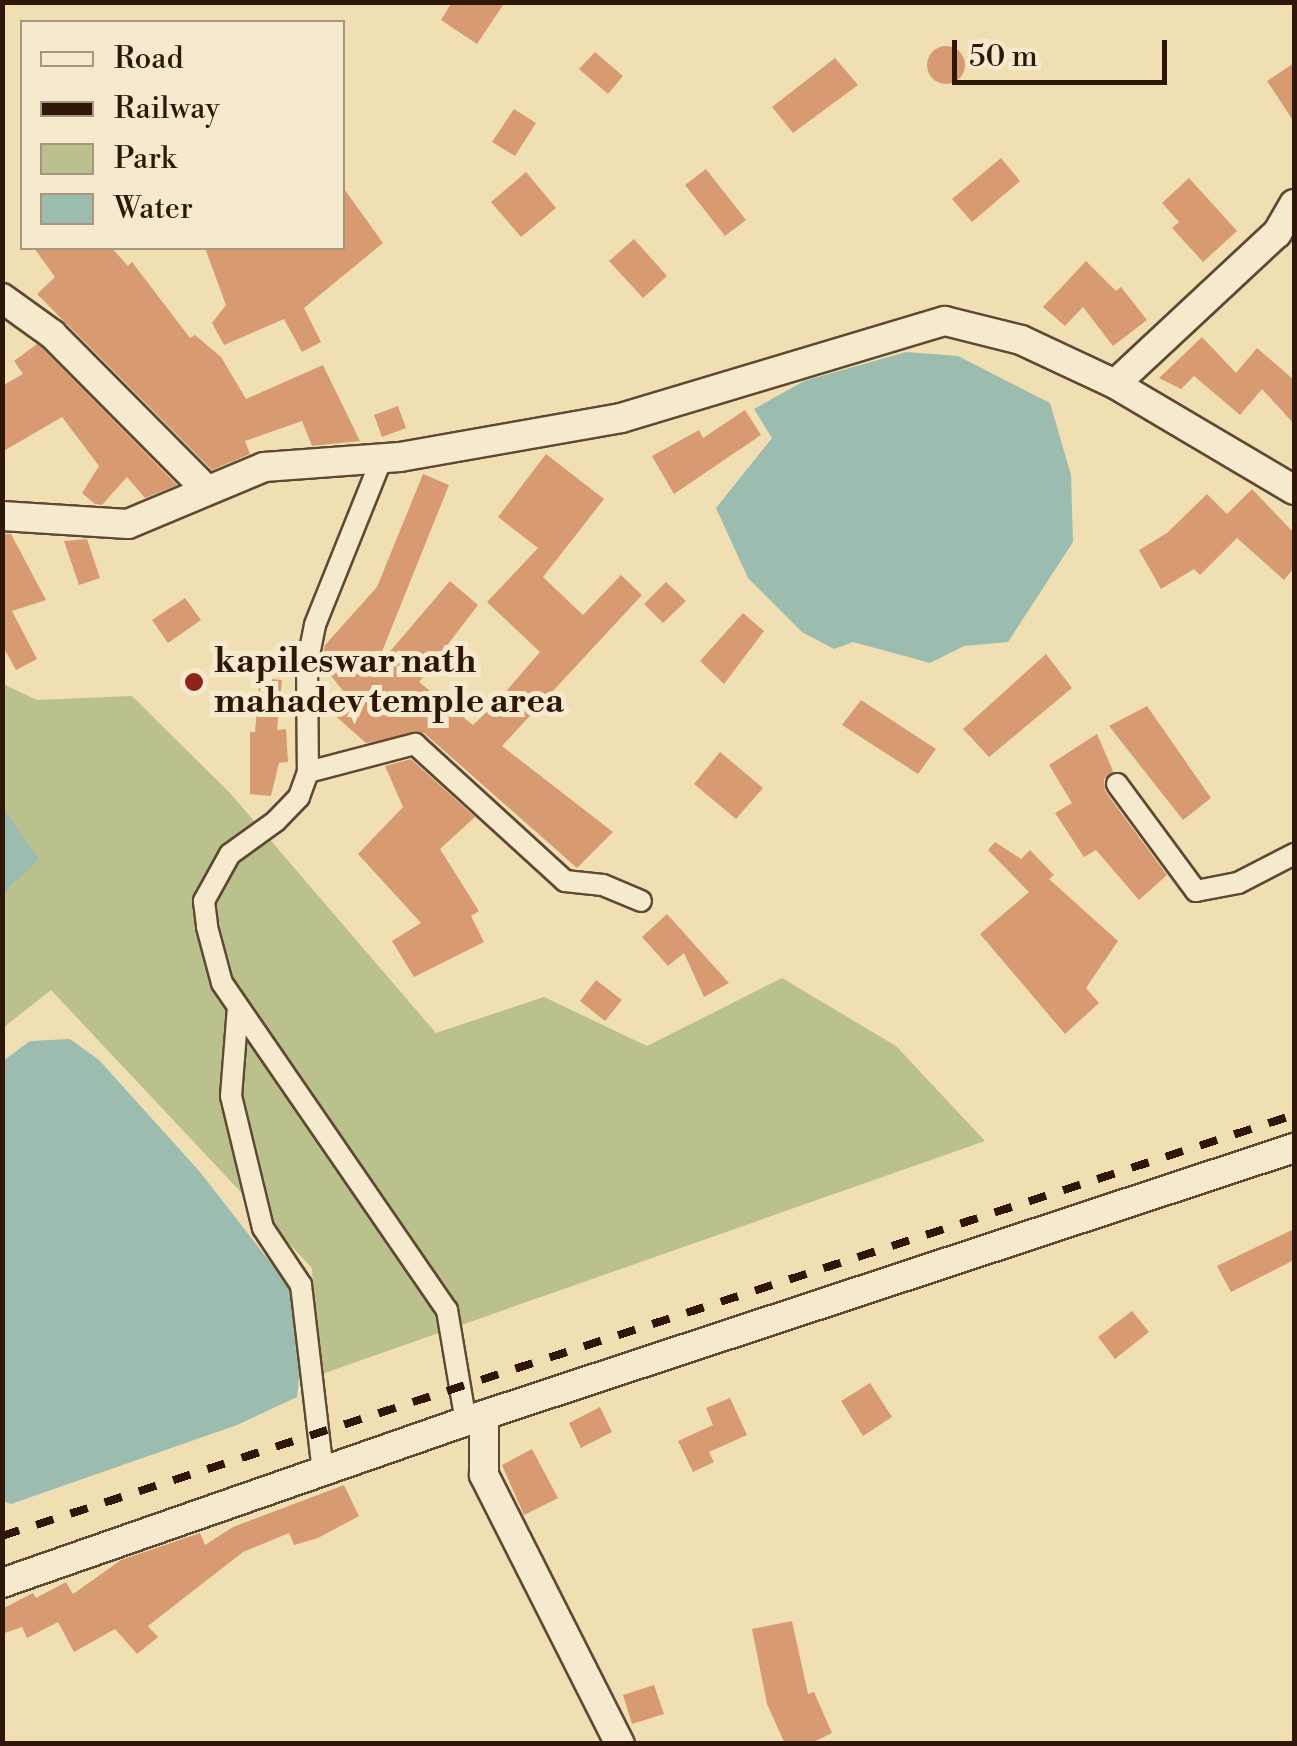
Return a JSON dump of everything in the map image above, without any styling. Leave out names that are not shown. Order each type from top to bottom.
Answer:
[{"type":"street","points":[[1115,384],[1276,233],[1294,204]]},
{"type":"street","points":[[2,298],[52,334],[207,490]]},
{"type":"street","points":[[2,516],[128,524],[264,468],[382,458],[622,418],[945,321],[1021,340],[1115,384],[1294,490]]},
{"type":"street","points":[[382,458],[314,625],[307,665],[308,772],[298,797],[276,821],[230,854],[204,901],[222,983],[447,1310],[475,1419],[484,1475],[620,1744]]},
{"type":"street","points":[[308,772],[415,744],[565,880],[604,885],[641,901]]},
{"type":"street","points":[[1117,784],[1196,890],[1238,883],[1294,854]]},
{"type":"street","points":[[238,1007],[232,1096],[262,1228],[301,1285],[323,1471]]},
{"type":"street","points":[[2,1583],[475,1419],[1294,1148]]},
{"type":"green space","points":[[3,684],[37,700],[132,696],[230,793],[436,1033],[544,997],[647,1046],[782,978],[896,1046],[985,1141],[319,1375],[312,1268],[51,990],[3,1028]]},
{"type":"water","points":[[906,352],[958,356],[1050,403],[1071,475],[1073,542],[1008,642],[964,646],[930,663],[853,642],[834,649],[802,632],[748,578],[716,508],[772,438],[754,409],[804,381]]},
{"type":"water","points":[[2,806],[39,859],[3,893],[2,893]]},
{"type":"water","points":[[70,1039],[99,1060],[200,1172],[295,1294],[304,1337],[297,1397],[237,1425],[11,1504],[3,1501],[3,1061],[30,1041]]},
{"type":"building","points":[[452,2],[505,2],[477,44],[441,20]]},
{"type":"building","points":[[946,46],[959,52],[965,65],[959,78],[946,84],[933,78],[927,65],[933,52]]},
{"type":"building","points":[[595,52],[623,76],[608,94],[579,69]]},
{"type":"building","points":[[835,58],[858,85],[793,133],[772,107]]},
{"type":"building","points":[[1294,63],[1294,122],[1267,81]]},
{"type":"building","points":[[514,109],[536,123],[515,156],[492,142]]},
{"type":"building","points":[[1001,158],[1020,181],[972,222],[952,199]]},
{"type":"building","points":[[706,169],[746,220],[725,236],[685,185]]},
{"type":"building","points":[[526,172],[556,208],[521,237],[491,202]]},
{"type":"building","points":[[1189,178],[1237,231],[1203,262],[1172,228],[1179,222],[1162,203]]},
{"type":"building","points":[[345,190],[383,243],[304,308],[321,342],[302,352],[284,319],[224,345],[212,323],[226,305],[206,250],[345,250]]},
{"type":"building","points":[[634,239],[667,276],[643,298],[609,261]]},
{"type":"building","points":[[35,250],[114,250],[128,266],[132,262],[190,338],[195,335],[221,357],[246,399],[323,365],[360,441],[312,446],[302,421],[245,441],[250,454],[212,470],[37,294],[55,277]]},
{"type":"building","points":[[1086,261],[1116,291],[1121,287],[1147,320],[1113,346],[1083,307],[1065,326],[1043,307]]},
{"type":"building","points":[[1202,337],[1236,373],[1257,348],[1294,380],[1294,424],[1262,389],[1240,415],[1194,376],[1181,389],[1159,378]]},
{"type":"building","points":[[37,344],[177,485],[145,498],[127,477],[102,505],[95,504],[82,493],[99,466],[62,417],[2,452],[2,386],[23,374],[14,361]]},
{"type":"building","points":[[398,406],[406,428],[382,437],[374,415]]},
{"type":"building","points":[[745,410],[761,435],[674,494],[652,456],[699,430],[703,438]]},
{"type":"building","points":[[546,454],[604,499],[543,577],[583,615],[621,575],[642,595],[502,746],[613,832],[577,868],[424,733],[366,743],[332,713],[347,696],[321,663],[325,645],[377,587],[423,474],[449,485],[375,669],[450,581],[478,605],[419,682],[473,725],[540,652],[487,602],[538,548],[498,517]]},
{"type":"building","points":[[1252,489],[1294,533],[1294,568],[1284,580],[1237,538],[1200,575],[1194,569],[1161,589],[1139,550],[1167,533],[1207,494],[1227,514]]},
{"type":"building","points":[[2,534],[11,534],[46,600],[12,611],[37,659],[16,670],[2,645]]},
{"type":"building","points":[[87,539],[100,578],[79,585],[64,541]]},
{"type":"building","points":[[666,582],[686,601],[663,623],[644,604]]},
{"type":"building","points":[[185,598],[201,620],[168,643],[152,620]]},
{"type":"building","points":[[743,613],[764,631],[724,684],[700,661]]},
{"type":"building","points":[[1046,654],[1072,688],[989,757],[963,729]]},
{"type":"building","points":[[260,678],[282,680],[277,730],[286,729],[288,762],[279,763],[271,796],[250,794],[250,732],[255,732]]},
{"type":"building","points":[[861,700],[936,749],[918,774],[842,725]]},
{"type":"building","points":[[1147,706],[1211,798],[1183,820],[1109,726]]},
{"type":"building","points":[[1097,734],[1113,771],[1104,779],[1105,791],[1167,875],[1139,900],[1096,850],[1084,857],[1055,813],[1072,803],[1049,765]]},
{"type":"building","points":[[720,752],[763,788],[736,819],[694,784]]},
{"type":"building","points":[[411,759],[475,817],[440,849],[479,911],[471,916],[484,942],[414,977],[392,941],[421,923],[358,854],[403,807],[385,766]]},
{"type":"building","points":[[995,842],[1021,859],[1030,850],[1054,875],[1049,879],[1118,941],[1086,988],[1099,1003],[1065,1034],[980,934],[1029,892],[988,850]]},
{"type":"building","points":[[667,914],[729,983],[704,997],[684,953],[668,966],[642,937]]},
{"type":"building","points":[[596,980],[622,1000],[605,1021],[580,1001]]},
{"type":"building","points":[[1294,1229],[1294,1260],[1231,1292],[1217,1266]]},
{"type":"building","points":[[1132,1311],[1149,1332],[1115,1359],[1098,1337]]},
{"type":"building","points":[[870,1383],[892,1417],[863,1436],[841,1401]]},
{"type":"building","points":[[730,1398],[747,1435],[709,1452],[714,1462],[693,1472],[678,1441],[713,1425],[706,1408]]},
{"type":"building","points":[[600,1407],[612,1432],[581,1448],[569,1423]]},
{"type":"building","points":[[532,1449],[558,1498],[524,1515],[502,1465]]},
{"type":"building","points":[[344,1485],[359,1516],[318,1538],[294,1545],[289,1533],[243,1552],[148,1626],[158,1637],[137,1654],[115,1629],[74,1652],[58,1622],[27,1638],[22,1627],[2,1634],[2,1609],[33,1593],[36,1598],[66,1582],[73,1594],[121,1560],[200,1533],[205,1545],[233,1527]]},
{"type":"building","points":[[792,1621],[808,1694],[814,1692],[832,1733],[809,1744],[785,1744],[767,1704],[752,1629]]},
{"type":"building","points":[[654,1685],[664,1714],[632,1724],[623,1695]]},
{"type":"railway","points":[[2,1536],[1294,1115]]},
{"type":"place","name":"kapileswar nath mahadev temple area","points":[[194,682]]}]
